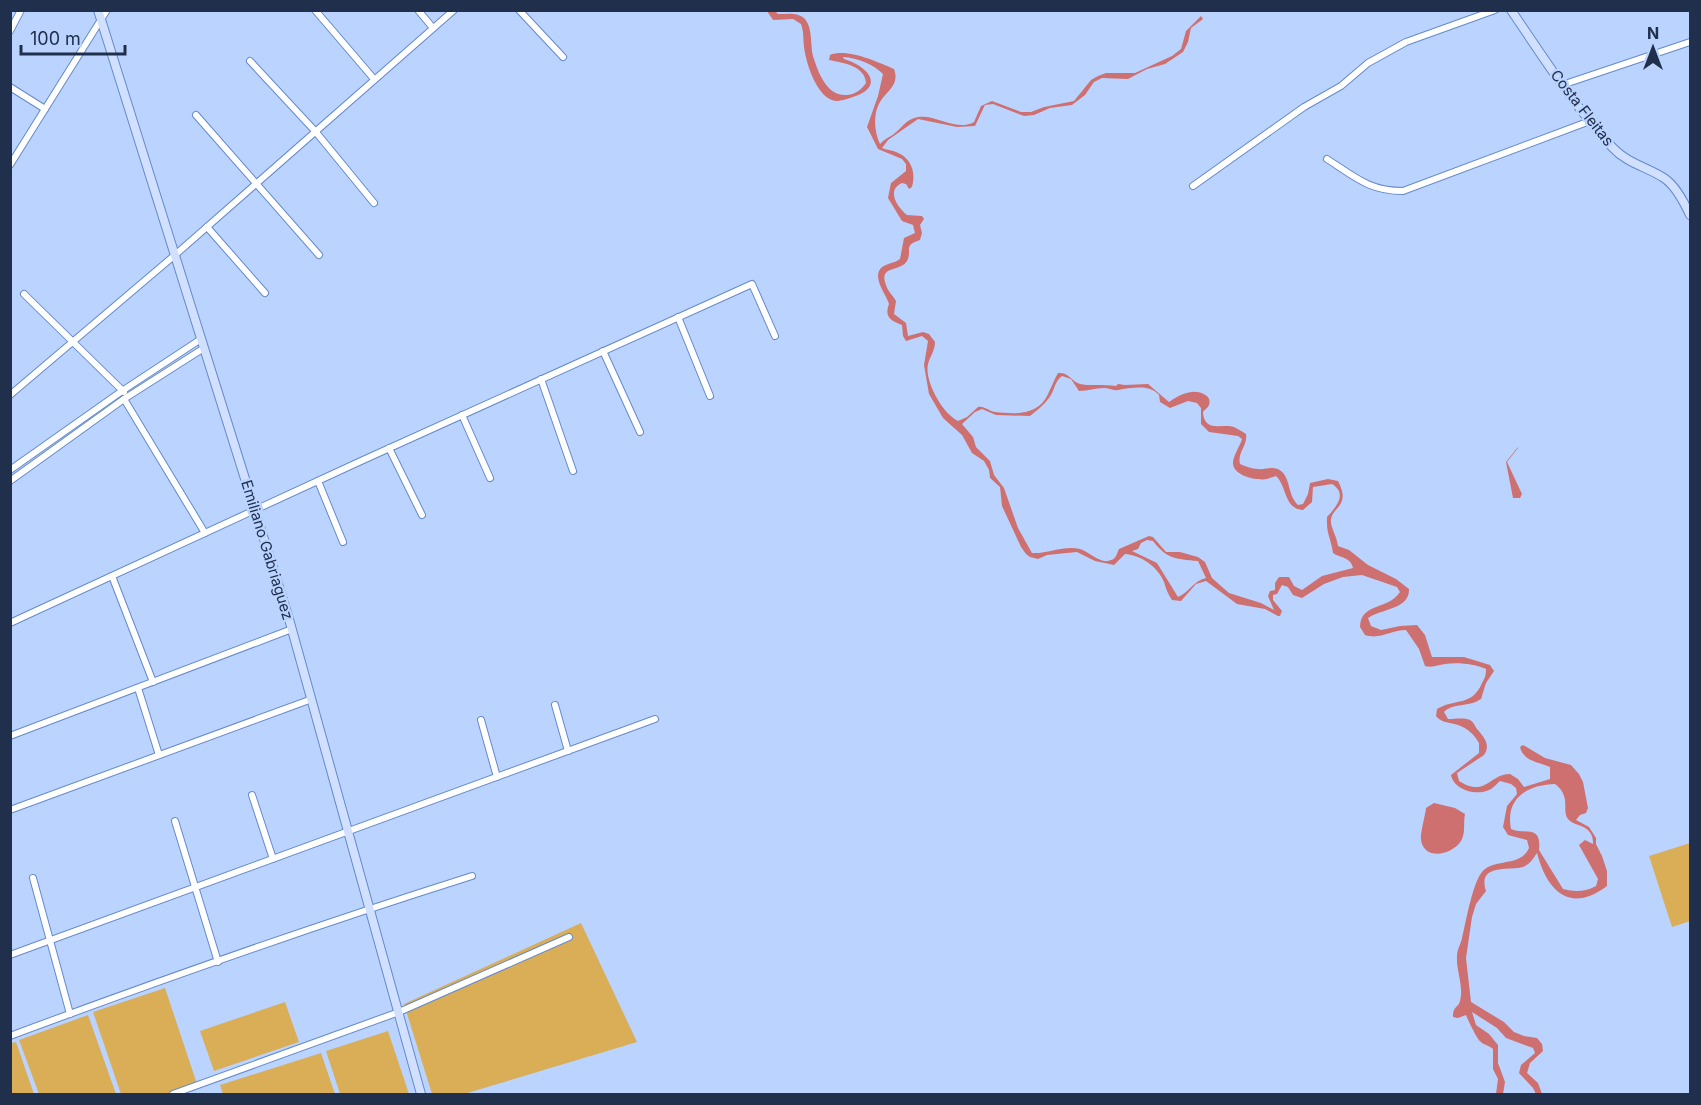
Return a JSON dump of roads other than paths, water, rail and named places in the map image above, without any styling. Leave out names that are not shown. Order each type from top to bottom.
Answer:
[{"type":"main road","name":"Emiliano Gabriaguez","points":[[98,10],[292,628],[421,1095]]},
{"type":"main road","name":"Costa Fleitas","points":[[1511,10],[1562,85],[1620,155],[1666,180],[1690,212]]},
{"type":"street","points":[[10,31],[21,10]]},
{"type":"street","points":[[10,165],[107,10]]},
{"type":"street","points":[[315,10],[374,80]]},
{"type":"street","points":[[418,10],[434,28]]},
{"type":"street","points":[[10,395],[175,255],[454,10]]},
{"type":"street","points":[[519,10],[563,57]]},
{"type":"street","points":[[1192,186],[1304,107],[1341,86],[1368,63],[1406,42],[1495,10]]},
{"type":"street","points":[[1562,85],[1690,42]]},
{"type":"street","points":[[250,61],[315,131],[374,203]]},
{"type":"street","points":[[10,87],[45,109]]},
{"type":"street","points":[[196,115],[319,255]]},
{"type":"street","points":[[1327,159],[1370,187],[1388,191],[1403,191],[1590,121]]},
{"type":"street","points":[[207,227],[265,293]]},
{"type":"street","points":[[10,623],[318,480],[752,284],[775,336]]},
{"type":"street","points":[[24,294],[122,391],[205,533]]},
{"type":"street","points":[[678,317],[710,396]]},
{"type":"street","points":[[10,470],[122,391],[202,343]]},
{"type":"street","points":[[10,481],[202,343]]},
{"type":"street","points":[[603,351],[640,432]]},
{"type":"street","points":[[541,379],[573,471]]},
{"type":"street","points":[[462,415],[490,478]]},
{"type":"street","points":[[389,448],[422,514]]},
{"type":"street","points":[[318,480],[343,542]]},
{"type":"street","points":[[112,576],[153,682]]},
{"type":"street","points":[[10,736],[292,628]]},
{"type":"street","points":[[138,688],[159,755]]},
{"type":"street","points":[[10,810],[312,699]]},
{"type":"street","points":[[555,705],[568,751]]},
{"type":"street","points":[[10,955],[655,719]]},
{"type":"street","points":[[481,720],[497,777]]},
{"type":"street","points":[[252,795],[273,859]]},
{"type":"street","points":[[175,821],[218,962]]},
{"type":"street","points":[[10,1036],[371,908],[472,876]]},
{"type":"street","points":[[33,878],[70,1014]]},
{"type":"street","points":[[173,1095],[399,1012],[569,937]]}]
